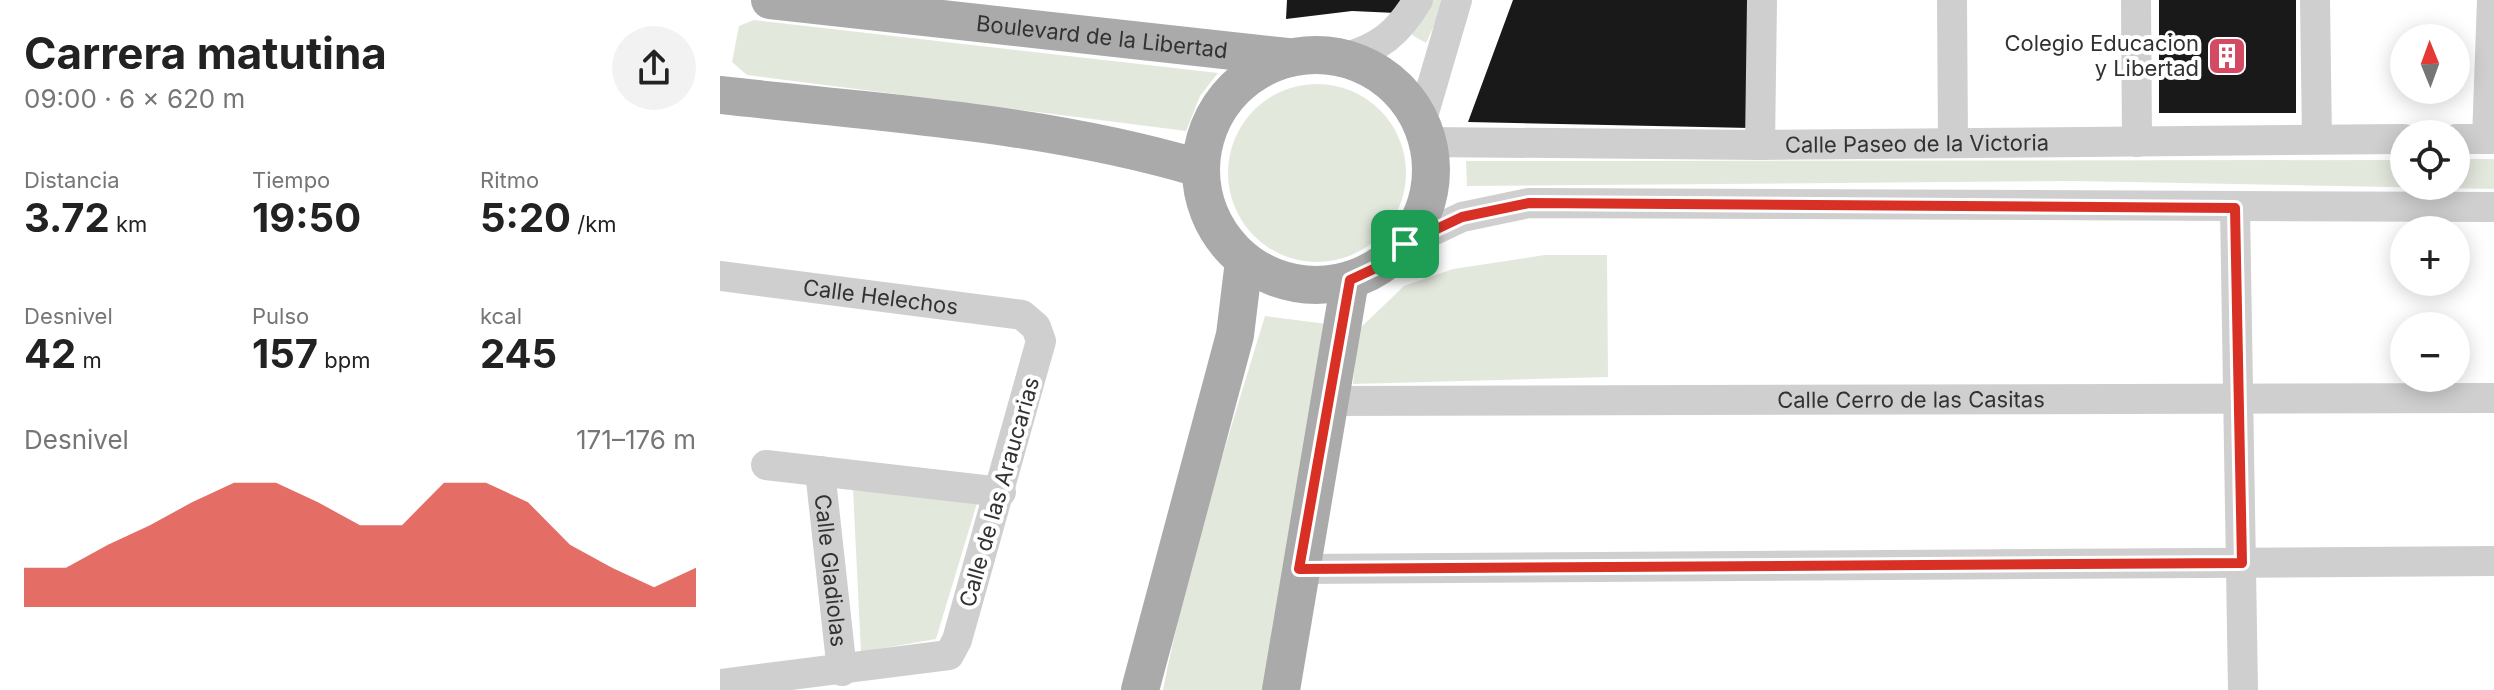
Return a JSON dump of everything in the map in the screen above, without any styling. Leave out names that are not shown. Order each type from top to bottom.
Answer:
[{"type":"main road","name":"Boulevard de la Libertad","points":[[770,0],[1290,58]]},
{"type":"main road","points":[[1317,55],[1343,58],[1368,67],[1390,82],[1408,100],[1425,133],[1432,171],[1428,197],[1419,222],[1405,244],[1380,266],[1350,280],[1313,286],[1277,279],[1244,261],[1225,243],[1211,220],[1202,194],[1199,168],[1207,130],[1226,97],[1255,72],[1290,58],[1317,55]]},
{"type":"main road","points":[[720,95],[1034,129],[1131,148],[1199,168]]},
{"type":"main road","points":[[1140,690],[1235,335],[1244,261]]},
{"type":"main road","points":[[1281,690],[1350,280]]},
{"type":"street","points":[[1343,58],[1369,51],[1387,41],[1402,27],[1418,0]]},
{"type":"street","points":[[1425,133],[1457,0]]},
{"type":"street","points":[[1760,145],[1762,0]]},
{"type":"street","points":[[1952,0],[1953,142]]},
{"type":"street","points":[[2136,0],[2137,142]]},
{"type":"street","points":[[2315,0],[2317,139]]},
{"type":"street","points":[[2470,139],[2491,139],[2492,0]]},
{"type":"street","name":"Calle Paseo de la Victoria","points":[[1425,133],[1760,145],[2390,139]]},
{"type":"street","points":[[1405,244],[1462,217],[1529,203],[2494,207]]},
{"type":"street","points":[[2235,208],[2243,690]]},
{"type":"street","name":"Calle Helechos","points":[[720,276],[1022,315],[1036,327]]},
{"type":"street","name":"Calle de las Araucarias","points":[[842,671],[949,655],[957,640],[1001,492],[1041,341],[1036,327]]},
{"type":"street","name":"Calle Cerro de las Casitas","points":[[1329,401],[2494,398]]},
{"type":"street","points":[[766,465],[1001,492]]},
{"type":"street","name":"Calle Gladiolas","points":[[820,471],[842,671]]},
{"type":"street","points":[[1299,569],[2494,561]]},
{"type":"street","points":[[720,684],[842,671]]},
{"type":"shaded area","points":[[1429,0],[1446,0],[1426,43],[1412,35]]},
{"type":"shaded area","points":[[754,20],[1218,73],[1200,96],[1186,131],[747,75],[732,62],[739,26]]},
{"type":"shaded area","points":[[1317,84],[1351,91],[1380,110],[1399,139],[1406,173],[1399,207],[1380,236],[1351,255],[1317,262],[1283,255],[1254,236],[1235,207],[1228,173],[1235,139],[1254,110],[1283,91]]},
{"type":"shaded area","points":[[2470,159],[2494,159],[2494,189],[2470,189]]},
{"type":"shaded area","points":[[2390,160],[2390,187],[2076,181],[1467,186],[1466,161]]},
{"type":"shaded area","points":[[1545,255],[1607,255],[1608,377],[1353,384],[1358,330],[1404,286],[1453,269]]},
{"type":"shaded area","points":[[1265,316],[1327,324],[1269,690],[1163,690],[1196,549]]},
{"type":"shaded area","points":[[853,490],[978,500],[936,639],[861,652]]},
{"type":"building","points":[[1287,0],[1401,0],[1396,13],[1352,11],[1286,19]]},
{"type":"building","points":[[1513,0],[1753,0],[1750,128],[1468,122]]},
{"type":"building","name":"Colegio Educacion y Libertad","points":[[2159,0],[2296,0],[2296,113],[2159,113]]},
{"type":"place","name":"Colegio Educacion y Libertad","points":[[2227,56]]},
{"type":"route","points":[[1529,203],[2235,208],[2242,563],[1299,569],[1350,280],[1380,266],[1405,244],[1462,217],[1529,203]]}]
